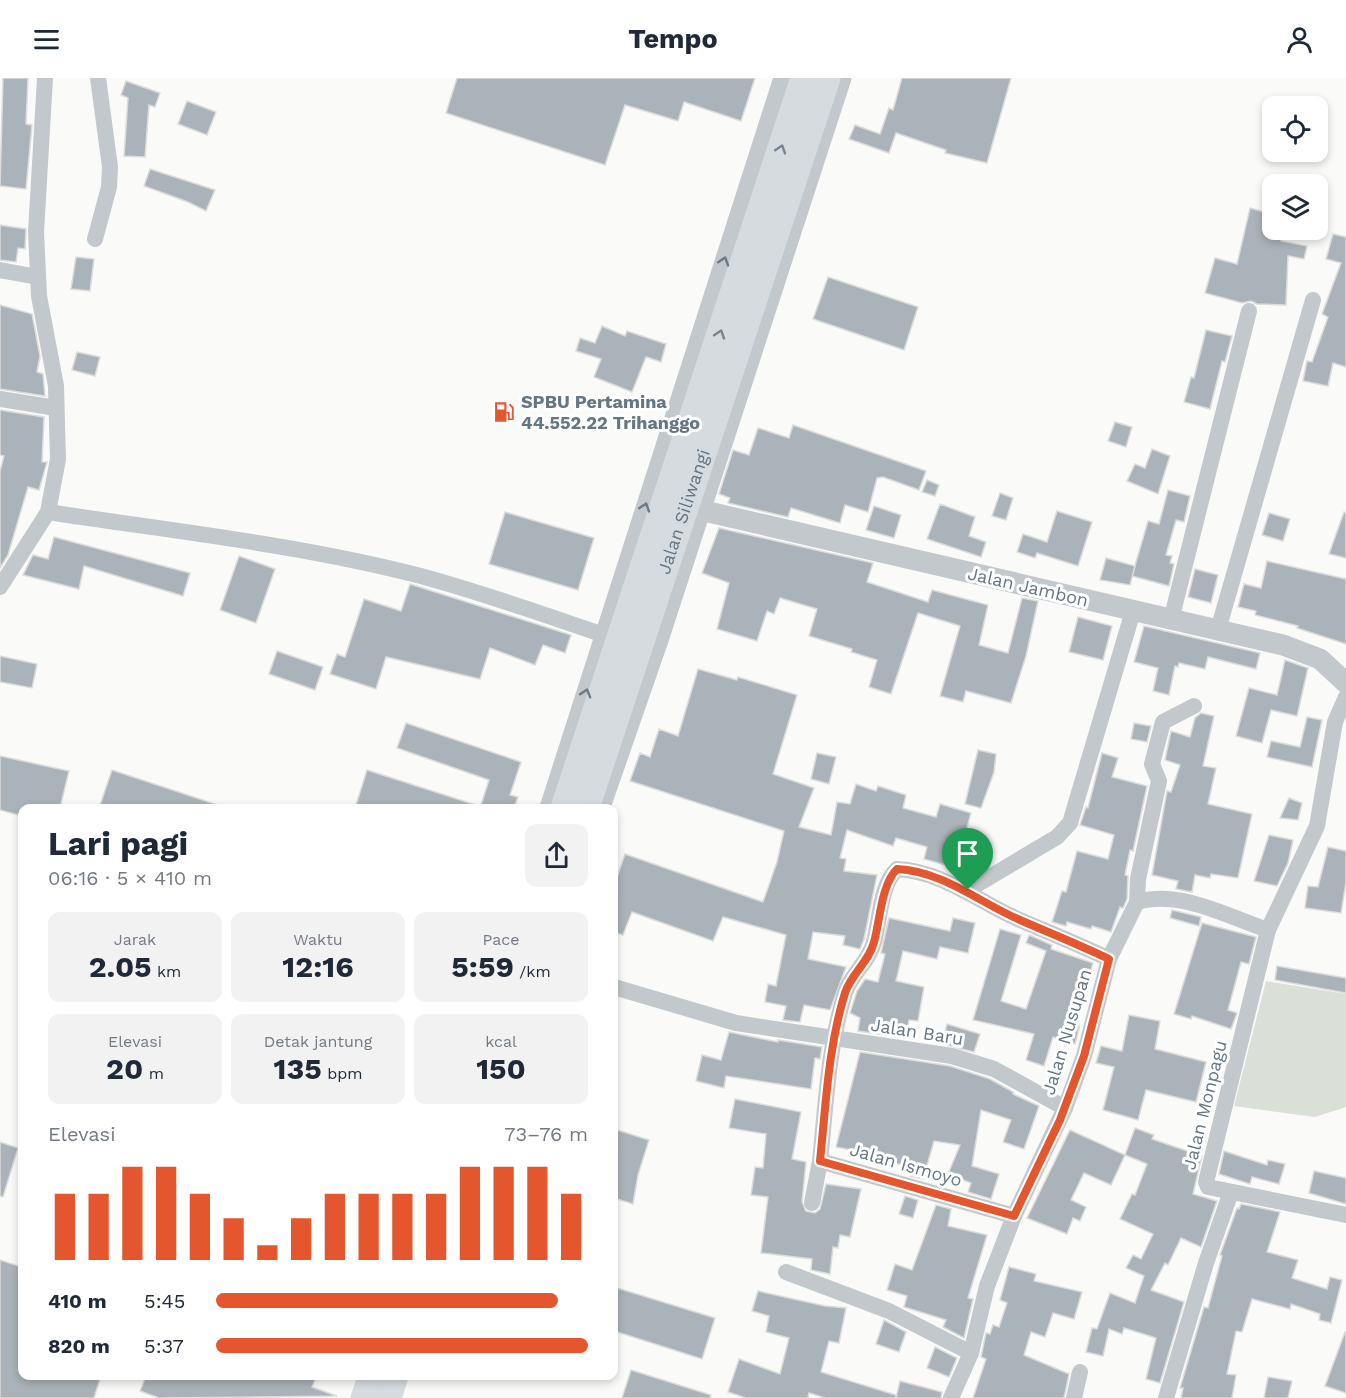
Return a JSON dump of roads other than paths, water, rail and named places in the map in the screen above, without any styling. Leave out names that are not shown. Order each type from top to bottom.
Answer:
[{"type":"highway","name":"Jalan Siliwangi","points":[[564,804],[568,775],[804,78]]},
{"type":"highway","name":"Jalan Siliwangi","points":[[587,804],[827,78]]},
{"type":"highway","points":[[364,1398],[371,1380]]},
{"type":"highway","points":[[388,1398],[394,1380]]},
{"type":"street","points":[[0,587],[5,565],[48,512],[58,459],[56,386],[38,277],[36,232],[45,78]]},
{"type":"street","points":[[95,239],[109,187],[110,167],[98,78]]},
{"type":"street","points":[[551,804],[568,775],[604,635],[784,78]]},
{"type":"street","points":[[601,804],[841,78]]},
{"type":"street","points":[[0,270],[38,277]]},
{"type":"street","points":[[1218,630],[1313,300]]},
{"type":"street","points":[[1171,620],[1249,311]]},
{"type":"street","points":[[0,399],[57,408]]},
{"type":"street","name":"Jalan Jambon","points":[[700,510],[1302,650],[1320,659],[1346,683]]},
{"type":"street","points":[[48,512],[311,553],[415,575],[497,598],[604,635]]},
{"type":"street","points":[[968,890],[1057,837],[1071,823],[1133,611]]},
{"type":"street","points":[[1194,705],[1163,722],[1152,764],[1159,782],[1138,879],[1137,902],[1151,898],[1190,903],[1268,930],[1317,826],[1335,722],[1346,697]]},
{"type":"street","name":"Jalan Ismoyo","points":[[1014,1216],[820,1161],[833,1040],[846,991],[874,944],[887,889],[895,871],[915,871],[968,890],[1019,920],[1109,959]]},
{"type":"street","name":"Jalan Nusupan","points":[[951,1398],[971,1353],[987,1286],[1014,1216],[1065,1108],[1084,1056],[1109,959],[1137,902]]},
{"type":"street","name":"Jalan Monpagu","points":[[1268,930],[1206,1182],[1209,1187],[1346,1215]]},
{"type":"street","name":"Jalan Baru","points":[[618,988],[723,1020],[833,1040],[918,1050],[977,1063],[1029,1086],[1065,1108]]},
{"type":"street","points":[[812,1203],[820,1161]]},
{"type":"street","points":[[1166,1398],[1206,1263],[1231,1192]]},
{"type":"street","points":[[786,1272],[889,1311],[971,1353]]},
{"type":"street","points":[[1074,1398],[1080,1372]]},
{"type":"street","points":[[351,1398],[357,1380]]},
{"type":"street","points":[[401,1398],[407,1380]]},
{"type":"place","name":"SPBU Pertamina 44.552.22 Trihanggo","points":[[504,412]]}]
